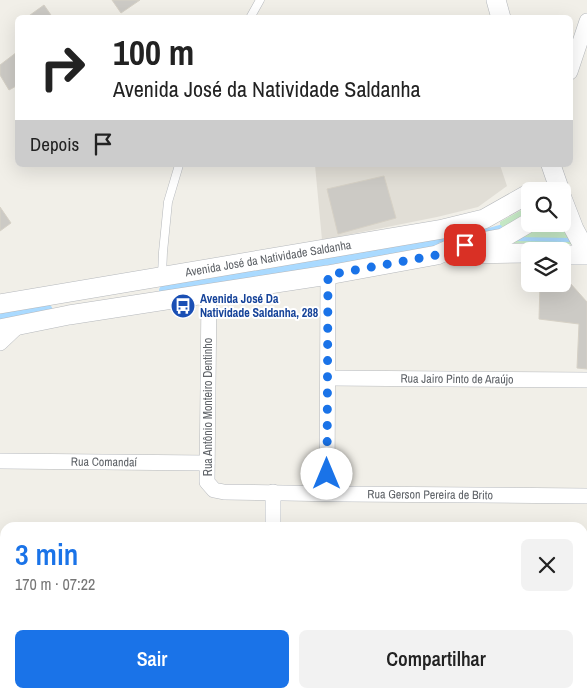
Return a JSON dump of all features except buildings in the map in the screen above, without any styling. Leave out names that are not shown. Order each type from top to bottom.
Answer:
[{"type":"street","points":[[496,0],[501,15]]},
{"type":"street","points":[[573,63],[587,21]]},
{"type":"street","name":"Avenida José da Natividade Saldanha","points":[[0,304],[444,229],[484,219],[521,198]]},
{"type":"street","points":[[571,212],[580,228],[587,254],[571,254]]},
{"type":"street","name":"Avenida José da Natividade Saldanha","points":[[0,329],[69,314],[328,275],[437,255],[465,245],[503,238],[521,227]]},
{"type":"street","points":[[437,255],[521,253]]},
{"type":"street","points":[[327,494],[328,275]]},
{"type":"street","name":"Rua Antônio Monteiro Dentinho","points":[[209,292],[207,482],[214,490]]},
{"type":"street","points":[[0,343],[19,325]]},
{"type":"street","name":"Rua Jairo Pinto de Araújo","points":[[328,378],[587,380]]},
{"type":"street","name":"Rua Comandaí","points":[[0,461],[207,463]]},
{"type":"street","name":"Rua Gerson Pereira de Brito","points":[[214,490],[224,492],[327,494],[587,496]]},
{"type":"street","points":[[273,492],[273,522]]},
{"type":"lane","points":[[252,15],[260,0]]},
{"type":"lane","points":[[162,278],[168,202],[177,167]]},
{"type":"shaded area","points":[[315,167],[501,167],[507,186],[478,207],[322,240]]},
{"type":"green space","points":[[521,210],[521,232],[568,232],[578,244],[571,244],[571,242],[521,242],[521,246],[504,247],[507,235],[500,227],[500,222]]},
{"type":"waterway","points":[[471,235],[500,227]]},
{"type":"waterway","points":[[516,239],[571,240]]},
{"type":"waterway","points":[[433,240],[450,241]]},
{"type":"waterway","points":[[166,291],[433,240]]},
{"type":"waterway","points":[[0,318],[46,311]]},
{"type":"place","name":"Avenida José Da Natividade Saldanha, 288","points":[[183,306]]},
{"type":"route","points":[[327,474],[328,275],[437,255],[465,245]]}]
